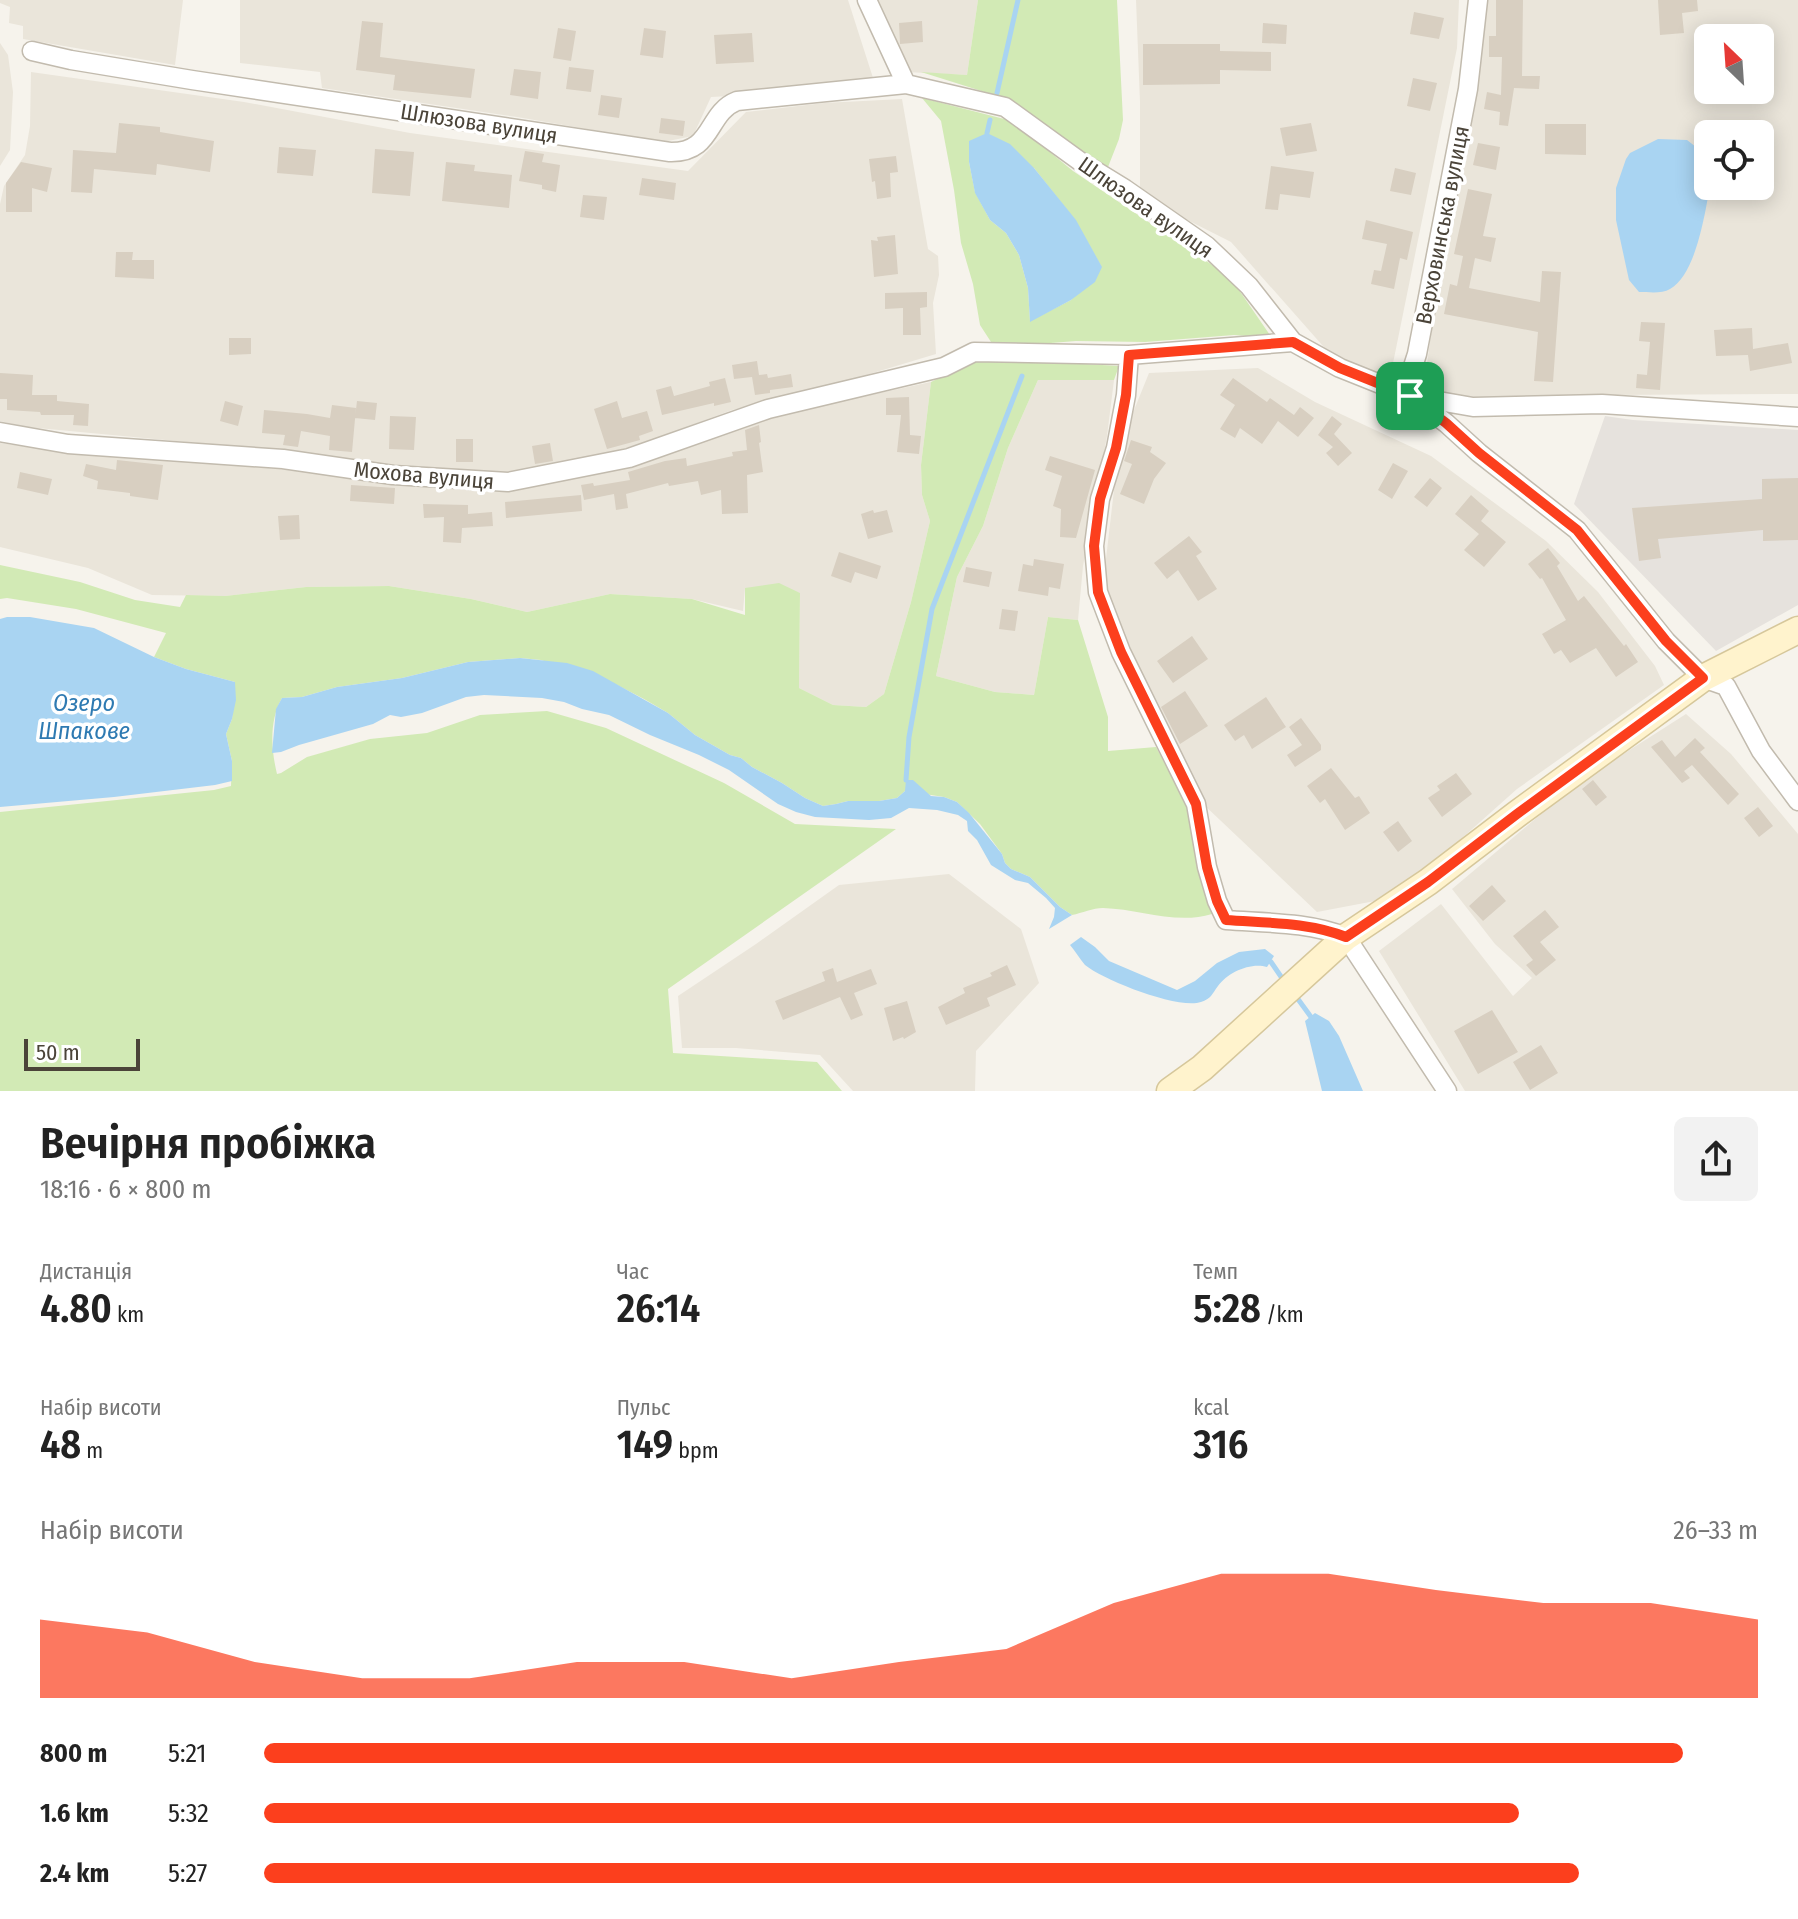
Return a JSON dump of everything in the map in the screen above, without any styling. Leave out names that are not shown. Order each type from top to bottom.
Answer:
[{"type":"main road","points":[[1170,1091],[1202,1068],[1346,937],[1428,882],[1703,678],[1798,630]]},
{"type":"street","points":[[867,0],[906,84]]},
{"type":"street","name":"Верховинська вулиця","points":[[1410,396],[1409,379],[1417,354],[1468,89],[1478,0]]},
{"type":"street","name":"Шлюзова вулиця","points":[[32,51],[192,80],[670,152],[690,150],[705,137],[723,110],[737,101],[906,84],[1005,107],[1207,246],[1249,286],[1293,342],[1340,368],[1410,396],[1577,530],[1666,641],[1703,678],[1726,686],[1761,751],[1798,801]]},
{"type":"street","points":[[1293,342],[1129,355],[1126,395],[1116,448],[1100,499],[1094,546],[1098,592],[1121,652],[1196,804],[1207,867],[1226,920],[1292,924],[1346,937],[1447,1091]]},
{"type":"street","name":"Мохова вулиця","points":[[0,432],[68,444],[283,459],[393,475],[508,482],[629,458],[768,409],[944,367],[974,352],[1129,355]]},
{"type":"street","points":[[1410,396],[1473,407],[1602,404],[1798,417]]},
{"type":"shaded area","points":[[0,0],[183,0],[175,65],[23,39],[23,26],[9,23],[10,7],[0,3]]},
{"type":"shaded area","points":[[240,0],[848,0],[874,81],[711,97],[693,136],[663,142],[322,88],[320,72],[240,63]]},
{"type":"shaded area","points":[[876,0],[978,0],[967,75],[906,72]]},
{"type":"shaded area","points":[[1136,0],[1459,0],[1457,48],[1390,378],[1330,354],[1231,242],[1140,196]]},
{"type":"shaded area","points":[[1483,0],[1798,0],[1798,394],[1605,395],[1533,400],[1422,399]]},
{"type":"shaded area","points":[[0,43],[8,55],[13,92],[10,150],[0,166]]},
{"type":"shaded area","points":[[31,72],[244,102],[410,133],[688,171],[746,112],[824,103],[902,99],[928,249],[938,256],[939,275],[933,303],[936,354],[823,388],[732,410],[649,441],[591,458],[507,475],[392,467],[283,451],[27,427],[0,421],[0,204],[4,186],[25,155],[30,126]]},
{"type":"shaded area","points":[[1258,368],[1315,402],[1431,456],[1546,541],[1598,592],[1655,666],[1664,685],[1517,789],[1396,897],[1317,912],[1202,803],[1118,634],[1104,576],[1114,490],[1128,425],[1149,373]]},
{"type":"shaded area","points":[[1038,380],[1114,380],[1083,566],[1078,620],[1048,617],[1034,695],[995,692],[936,676],[957,577],[983,526],[1008,448]]},
{"type":"shaded area","points":[[931,382],[921,465],[922,495],[930,521],[911,602],[884,694],[866,707],[833,705],[799,688],[800,593],[745,588],[743,611],[692,599],[610,594],[527,612],[471,599],[389,586],[306,587],[225,596],[152,595],[88,568],[0,547],[0,443],[66,452],[280,469],[390,483],[501,492],[628,464],[768,417]]},
{"type":"shaded area","points":[[1605,416],[1798,430],[1798,605],[1716,651],[1574,504]]},
{"type":"shaded area","points":[[1686,714],[1731,754],[1798,834],[1798,1091],[1465,1091],[1379,951],[1441,904],[1513,996],[1532,978],[1495,944],[1452,889],[1578,783]]},
{"type":"shaded area","points":[[949,874],[1021,929],[1039,983],[976,1051],[975,1091],[853,1091],[820,1055],[736,1048],[682,1048],[678,996],[839,885]]},
{"type":"green space","points":[[978,0],[1117,0],[1123,120],[1108,167],[1010,100],[921,72],[967,75]]},
{"type":"green space","points":[[922,98],[1012,121],[1073,171],[1230,277],[1272,338],[1234,335],[1145,342],[1076,341],[1014,346],[991,342],[980,325],[973,284],[961,243],[941,121]],"holes":[[[969,162],[1034,168],[1075,220],[1101,266],[1071,300],[1030,321],[1028,288],[1019,255],[1006,233],[990,220],[975,192]]]},
{"type":"green space","points":[[979,358],[1119,366],[1114,380],[1038,380],[1008,448],[983,526],[957,577],[936,676],[995,692],[1034,695],[1048,617],[1078,620],[1108,717],[1108,751],[1156,747],[1188,806],[1210,891],[1212,914],[1185,918],[1103,908],[1072,915],[1030,877],[1011,869],[980,824],[957,802],[905,791],[897,798],[823,806],[695,735],[668,713],[619,686],[541,660],[520,658],[468,662],[402,678],[282,698],[272,735],[277,774],[307,757],[370,739],[427,733],[480,715],[547,711],[606,728],[724,783],[795,824],[896,829],[668,989],[673,1053],[817,1062],[842,1091],[0,1091],[0,812],[231,786],[232,761],[226,734],[232,719],[235,682],[154,657],[166,633],[76,609],[0,599],[0,565],[80,582],[135,600],[180,607],[186,595],[225,596],[306,587],[389,586],[471,599],[527,612],[610,594],[692,599],[745,615],[745,588],[779,583],[800,593],[799,688],[833,705],[866,707],[884,694],[911,602],[930,521],[922,495],[921,465],[931,382]]},
{"type":"water","points":[[987,133],[1010,144],[1034,168],[1076,220],[1102,267],[1095,282],[1071,300],[1030,322],[1028,288],[1019,255],[1006,233],[990,220],[975,193],[969,162],[969,141]]},
{"type":"water","points":[[1658,139],[1687,140],[1694,145],[1694,200],[1707,200],[1698,242],[1687,271],[1667,291],[1639,292],[1629,280],[1616,220],[1616,188],[1630,153]]},
{"type":"water","name":"Озеро Шпакове","points":[[30,617],[94,628],[154,657],[235,682],[236,700],[226,734],[232,761],[232,781],[114,797],[0,807],[0,619]]},
{"type":"water","points":[[520,658],[567,663],[593,671],[668,713],[695,735],[823,806],[897,798],[905,791],[906,780],[913,780],[931,796],[957,802],[969,813],[1011,869],[1030,877],[1072,915],[1049,929],[1055,908],[1028,883],[1015,880],[991,865],[977,840],[968,831],[967,821],[958,815],[909,808],[891,818],[869,820],[815,817],[796,812],[699,755],[609,715],[564,702],[484,695],[466,697],[422,713],[401,717],[390,715],[373,724],[272,753],[276,709],[282,698],[402,678],[468,662]]},
{"type":"water","points":[[1081,937],[1109,961],[1177,990],[1239,952],[1265,949],[1274,956],[1267,967],[1240,969],[1228,976],[1211,996],[1201,1002],[1176,1002],[1124,985],[1085,965],[1070,945]]},
{"type":"water","points":[[1315,1013],[1329,1021],[1339,1036],[1363,1091],[1322,1091],[1305,1021]]},
{"type":"building","points":[[1496,0],[1523,0],[1522,76],[1540,76],[1539,89],[1514,88],[1508,126],[1499,125],[1500,112],[1484,109],[1487,92],[1501,95],[1502,57],[1489,57],[1489,36],[1496,36]]},
{"type":"building","points":[[1658,0],[1697,0],[1698,11],[1682,13],[1684,33],[1660,35]]},
{"type":"building","points":[[1414,12],[1444,18],[1439,39],[1410,34]]},
{"type":"building","points":[[362,21],[383,23],[380,57],[475,69],[471,98],[393,90],[395,75],[356,70]]},
{"type":"building","points":[[922,21],[923,42],[900,44],[899,23]]},
{"type":"building","points":[[1263,23],[1287,25],[1286,44],[1262,43]]},
{"type":"building","points":[[558,28],[576,31],[571,61],[553,58]]},
{"type":"building","points":[[644,28],[666,31],[663,58],[640,55]]},
{"type":"building","points":[[752,33],[754,62],[716,64],[714,35]]},
{"type":"building","points":[[1143,44],[1220,44],[1220,51],[1271,52],[1271,71],[1220,70],[1220,84],[1143,85]]},
{"type":"building","points":[[569,67],[594,70],[591,92],[566,89]]},
{"type":"building","points":[[514,69],[541,72],[538,99],[510,95]]},
{"type":"building","points":[[1413,78],[1437,83],[1430,111],[1407,106]]},
{"type":"building","points":[[601,95],[622,98],[619,118],[598,115]]},
{"type":"building","points":[[661,118],[685,121],[683,136],[659,133]]},
{"type":"building","points":[[119,123],[160,127],[160,132],[214,141],[210,172],[157,164],[156,175],[94,169],[92,193],[71,192],[73,150],[116,153]]},
{"type":"building","points":[[1311,123],[1317,151],[1286,156],[1280,128]]},
{"type":"building","points":[[1545,124],[1586,124],[1586,155],[1545,154]]},
{"type":"building","points":[[1478,143],[1500,147],[1496,170],[1473,165]]},
{"type":"building","points":[[279,147],[316,150],[313,176],[277,173]]},
{"type":"building","points":[[375,149],[414,152],[410,196],[372,193]]},
{"type":"building","points":[[525,151],[544,154],[542,162],[560,165],[556,192],[542,189],[542,185],[519,181]]},
{"type":"building","points":[[896,156],[898,172],[890,173],[891,197],[877,199],[869,159]]},
{"type":"building","points":[[21,162],[52,168],[47,192],[32,188],[32,212],[6,212],[6,183]]},
{"type":"building","points":[[446,162],[475,165],[474,171],[512,175],[509,208],[442,201]]},
{"type":"building","points":[[1271,166],[1314,172],[1310,198],[1280,194],[1278,210],[1265,209]]},
{"type":"building","points":[[1395,168],[1416,173],[1411,195],[1390,191]]},
{"type":"building","points":[[642,178],[676,183],[674,200],[639,195]]},
{"type":"building","points":[[1468,189],[1492,194],[1483,236],[1496,238],[1491,262],[1475,258],[1469,288],[1540,302],[1542,271],[1561,272],[1553,382],[1534,381],[1538,332],[1444,314],[1450,284],[1457,286],[1463,256],[1454,254]]},
{"type":"building","points":[[583,195],[607,197],[604,220],[580,217]]},
{"type":"building","points":[[1366,220],[1413,232],[1407,260],[1400,258],[1394,289],[1371,284],[1374,270],[1381,271],[1387,244],[1362,239]]},
{"type":"building","points":[[895,235],[898,274],[874,277],[871,240],[878,241],[877,237]]},
{"type":"building","points":[[116,252],[133,252],[132,260],[154,260],[154,279],[115,277]]},
{"type":"building","points":[[927,292],[927,307],[920,308],[921,335],[903,335],[903,308],[885,309],[885,293]]},
{"type":"building","points":[[1641,322],[1665,323],[1660,390],[1636,388],[1637,374],[1647,375],[1650,342],[1639,341]]},
{"type":"building","points":[[1752,328],[1753,349],[1788,343],[1792,363],[1750,371],[1748,355],[1716,356],[1714,330]]},
{"type":"building","points":[[229,338],[251,338],[251,354],[229,355]]},
{"type":"building","points":[[757,361],[759,375],[767,374],[768,378],[791,374],[793,387],[755,395],[752,377],[734,379],[732,365]]},
{"type":"building","points":[[0,373],[33,375],[32,395],[57,395],[57,401],[89,404],[88,426],[73,425],[74,415],[41,415],[40,412],[7,410],[7,399],[0,399]]},
{"type":"building","points":[[725,378],[731,402],[662,415],[656,390],[671,386],[674,396],[710,386],[709,382]]},
{"type":"building","points":[[1233,378],[1267,402],[1270,398],[1294,415],[1300,407],[1314,418],[1298,437],[1278,421],[1262,444],[1240,428],[1235,438],[1220,429],[1235,405],[1220,395]]},
{"type":"building","points":[[909,397],[910,435],[921,436],[919,454],[897,452],[901,415],[886,415],[886,398]]},
{"type":"building","points":[[225,401],[243,406],[238,426],[220,421]]},
{"type":"building","points":[[357,401],[377,403],[375,420],[355,418]]},
{"type":"building","points":[[617,401],[622,418],[647,411],[653,431],[639,436],[640,440],[607,449],[594,409]]},
{"type":"building","points":[[332,405],[356,408],[352,452],[329,450],[330,436],[301,431],[298,447],[283,445],[285,435],[262,433],[264,410],[330,418]]},
{"type":"building","points":[[390,416],[416,417],[414,450],[389,449]]},
{"type":"building","points":[[1332,416],[1342,424],[1334,434],[1352,453],[1338,466],[1326,453],[1333,447],[1318,435]]},
{"type":"building","points":[[759,425],[763,472],[747,475],[748,513],[722,514],[721,490],[701,495],[698,481],[669,486],[668,483],[626,494],[628,508],[616,510],[614,494],[584,500],[581,485],[630,480],[628,472],[665,461],[686,458],[687,466],[747,450],[745,430]]},
{"type":"building","points":[[456,439],[473,439],[473,462],[456,462]]},
{"type":"building","points":[[1131,440],[1152,447],[1150,452],[1166,463],[1154,479],[1144,504],[1120,494],[1132,464],[1124,461]]},
{"type":"building","points":[[550,443],[553,461],[535,464],[532,446]]},
{"type":"building","points":[[1050,456],[1095,470],[1076,538],[1060,537],[1061,509],[1053,506],[1062,476],[1045,470]]},
{"type":"building","points":[[117,460],[163,465],[158,500],[97,489],[98,481],[83,476],[86,464],[116,470]]},
{"type":"building","points":[[1393,463],[1408,471],[1392,499],[1378,490]]},
{"type":"building","points":[[20,472],[52,479],[48,495],[17,488]]},
{"type":"building","points":[[1430,478],[1442,488],[1427,507],[1414,497]]},
{"type":"building","points":[[1798,478],[1798,540],[1763,541],[1763,530],[1658,539],[1661,558],[1639,561],[1632,508],[1762,499],[1762,479]]},
{"type":"building","points":[[351,485],[395,488],[394,504],[350,501]]},
{"type":"building","points":[[581,495],[582,511],[506,518],[505,502]]},
{"type":"building","points":[[1471,495],[1489,511],[1481,521],[1506,542],[1484,567],[1464,550],[1479,534],[1455,514]]},
{"type":"building","points":[[423,504],[468,505],[468,514],[492,512],[493,526],[462,528],[461,543],[443,542],[444,517],[424,518]]},
{"type":"building","points":[[873,510],[874,513],[887,510],[893,532],[868,539],[861,514]]},
{"type":"building","points":[[299,515],[300,539],[280,540],[278,516]]},
{"type":"building","points":[[1189,536],[1202,552],[1196,556],[1217,589],[1198,601],[1178,570],[1167,579],[1154,563]]},
{"type":"building","points":[[1548,548],[1560,563],[1557,566],[1578,601],[1584,596],[1638,662],[1616,677],[1596,648],[1570,663],[1561,650],[1554,654],[1542,634],[1566,620],[1542,578],[1528,564]]},
{"type":"building","points":[[839,552],[881,566],[877,579],[855,572],[851,583],[831,576]]},
{"type":"building","points":[[1034,559],[1064,564],[1060,589],[1049,587],[1048,596],[1018,591],[1023,564],[1033,566]]},
{"type":"building","points":[[966,567],[992,572],[989,587],[963,582]]},
{"type":"building","points":[[1002,609],[1018,611],[1015,631],[999,629]]},
{"type":"building","points":[[1192,636],[1208,659],[1173,683],[1157,661]]},
{"type":"building","points":[[1185,691],[1208,726],[1180,744],[1161,707]]},
{"type":"building","points":[[1266,697],[1286,727],[1252,749],[1244,735],[1235,741],[1224,725]]},
{"type":"building","points":[[1301,718],[1321,745],[1321,750],[1295,767],[1287,755],[1302,745],[1289,727]]},
{"type":"building","points":[[1695,738],[1705,748],[1700,752],[1739,794],[1728,805],[1692,765],[1684,771],[1690,778],[1682,783],[1651,747],[1662,740],[1675,757]]},
{"type":"building","points":[[1331,768],[1355,798],[1359,796],[1370,813],[1345,830],[1325,799],[1320,803],[1307,786]]},
{"type":"building","points":[[1456,773],[1472,794],[1442,817],[1428,798],[1440,790],[1437,786]]},
{"type":"building","points":[[1593,780],[1607,797],[1596,806],[1582,789]]},
{"type":"building","points":[[1758,807],[1773,826],[1759,837],[1744,818]]},
{"type":"building","points":[[1398,821],[1412,841],[1398,852],[1383,832]]},
{"type":"building","points":[[1492,885],[1506,901],[1483,921],[1469,906]]},
{"type":"building","points":[[1545,910],[1559,927],[1540,942],[1556,960],[1536,976],[1526,965],[1533,960],[1513,936]]},
{"type":"building","points":[[1007,965],[1016,985],[987,998],[990,1006],[946,1025],[938,1007],[965,993],[963,988],[992,976],[990,973]]},
{"type":"building","points":[[833,968],[837,982],[871,969],[877,984],[854,993],[863,1015],[851,1020],[840,997],[783,1020],[775,1001],[825,981],[822,972]]},
{"type":"building","points":[[907,1001],[916,1032],[893,1041],[884,1008]]},
{"type":"building","points":[[1492,1010],[1518,1052],[1478,1074],[1454,1031]]},
{"type":"building","points":[[1541,1045],[1558,1073],[1530,1090],[1513,1062]]},
{"type":"waterway","points":[[997,93],[1018,0]]},
{"type":"waterway","points":[[987,133],[990,120]]},
{"type":"waterway","points":[[906,780],[909,737],[932,609],[1022,376]]},
{"type":"waterway","points":[[1271,962],[1284,981]]},
{"type":"waterway","points":[[1295,995],[1311,1017]]},
{"type":"route","points":[[1293,342],[1340,368],[1410,396],[1577,530],[1666,641],[1703,678],[1428,882],[1346,937],[1292,924],[1226,920],[1207,867],[1196,804],[1121,652],[1098,592],[1094,546],[1100,499],[1116,448],[1126,395],[1129,355],[1293,342]]}]
